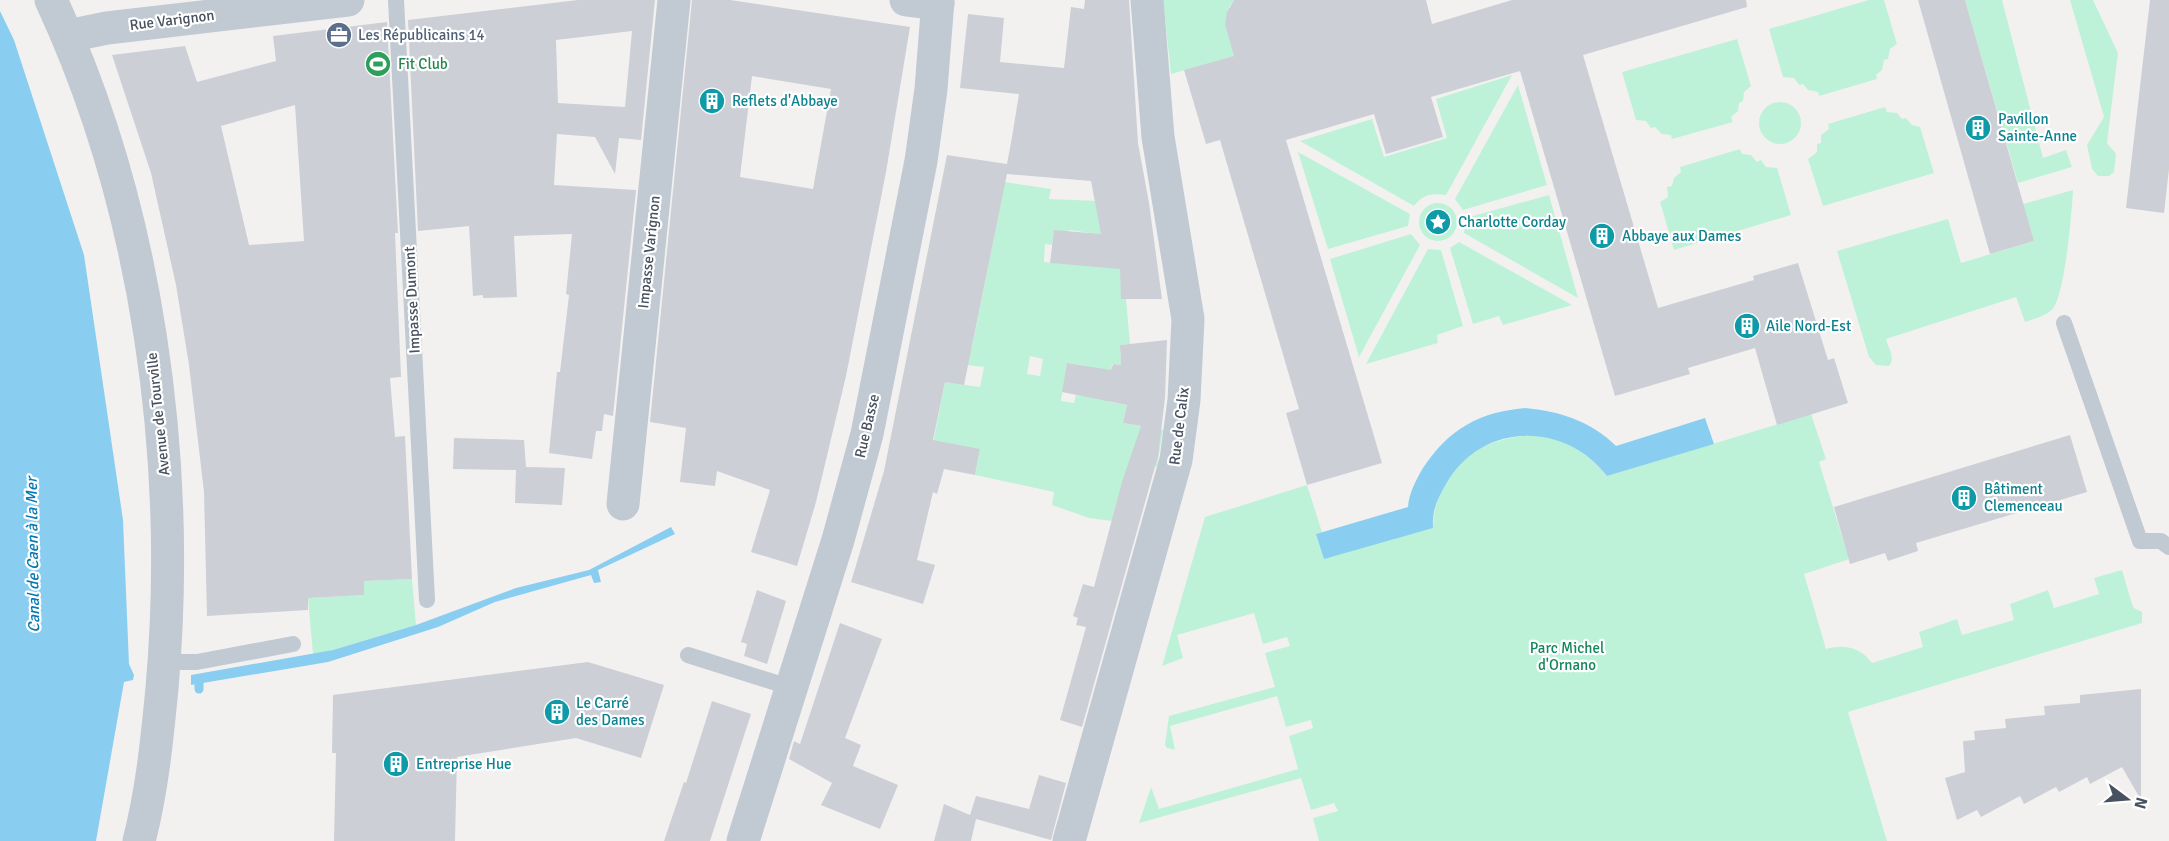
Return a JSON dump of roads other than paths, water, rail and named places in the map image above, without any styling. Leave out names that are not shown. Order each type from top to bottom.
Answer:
[{"type":"street","name":"Avenue de Tourville","points":[[51,0],[95,104],[119,183],[137,266],[152,353],[166,485],[168,551],[164,662],[150,791],[139,841]]},
{"type":"street","name":"Rue Varignon","points":[[68,36],[107,28],[348,0]]},
{"type":"street","name":"Impasse Varignon","points":[[623,504],[674,0]]},
{"type":"street","name":"Rue de Calix","points":[[1069,841],[1176,460],[1184,400],[1188,319],[1158,137],[1147,0]]},
{"type":"street","name":"Rue Basse","points":[[743,841],[838,540],[867,434],[921,161],[933,77],[928,1]]},
{"type":"lane","name":"Impasse Dumont","points":[[396,0],[427,600]]},
{"type":"lane","points":[[2064,322],[2140,541],[2161,541],[2169,547]]},
{"type":"lane","points":[[164,662],[197,662],[293,644]]},
{"type":"lane","points":[[688,655],[792,688]]},
{"type":"water","name":"Canal de Caen à la Mer","points":[[0,11],[14,40],[84,255],[123,520],[129,664],[134,675],[133,680],[124,682],[96,841],[0,841]]},
{"type":"water","points":[[1525,408],[1574,419],[1596,430],[1616,446],[1705,418],[1714,444],[1607,476],[1589,458],[1569,445],[1546,438],[1524,436],[1501,439],[1480,449],[1461,464],[1446,484],[1438,500],[1433,516],[1433,528],[1324,559],[1316,534],[1408,507],[1415,482],[1443,443],[1479,418]]},
{"type":"water","points":[[671,527],[675,534],[598,570],[601,582],[594,583],[591,575],[495,602],[438,627],[328,662],[191,685],[191,675],[333,650],[416,625],[516,588],[589,570]]},
{"type":"waterway","points":[[199,680],[199,689]]},
{"type":"place","name":"Les Républicains 14","points":[[339,35]]},
{"type":"place","name":"Fit Club","points":[[378,64]]},
{"type":"place","name":"Reflets d'Abbaye","points":[[712,101]]},
{"type":"place","name":"Pavillon Sainte-Anne","points":[[1978,128]]},
{"type":"place","name":"Charlotte Corday","points":[[1438,222]]},
{"type":"place","name":"Abbaye aux Dames","points":[[1602,236]]},
{"type":"place","name":"Aile Nord-Est","points":[[1747,326]]},
{"type":"place","name":"Bâtiment Clemenceau","points":[[1964,498]]},
{"type":"place","name":"Le Carré des Dames","points":[[557,712]]},
{"type":"place","name":"Entreprise Hue","points":[[396,764]]},
{"type":"park label","name":"Parc Michel d'Ornano","points":[[1567,656]]}]
